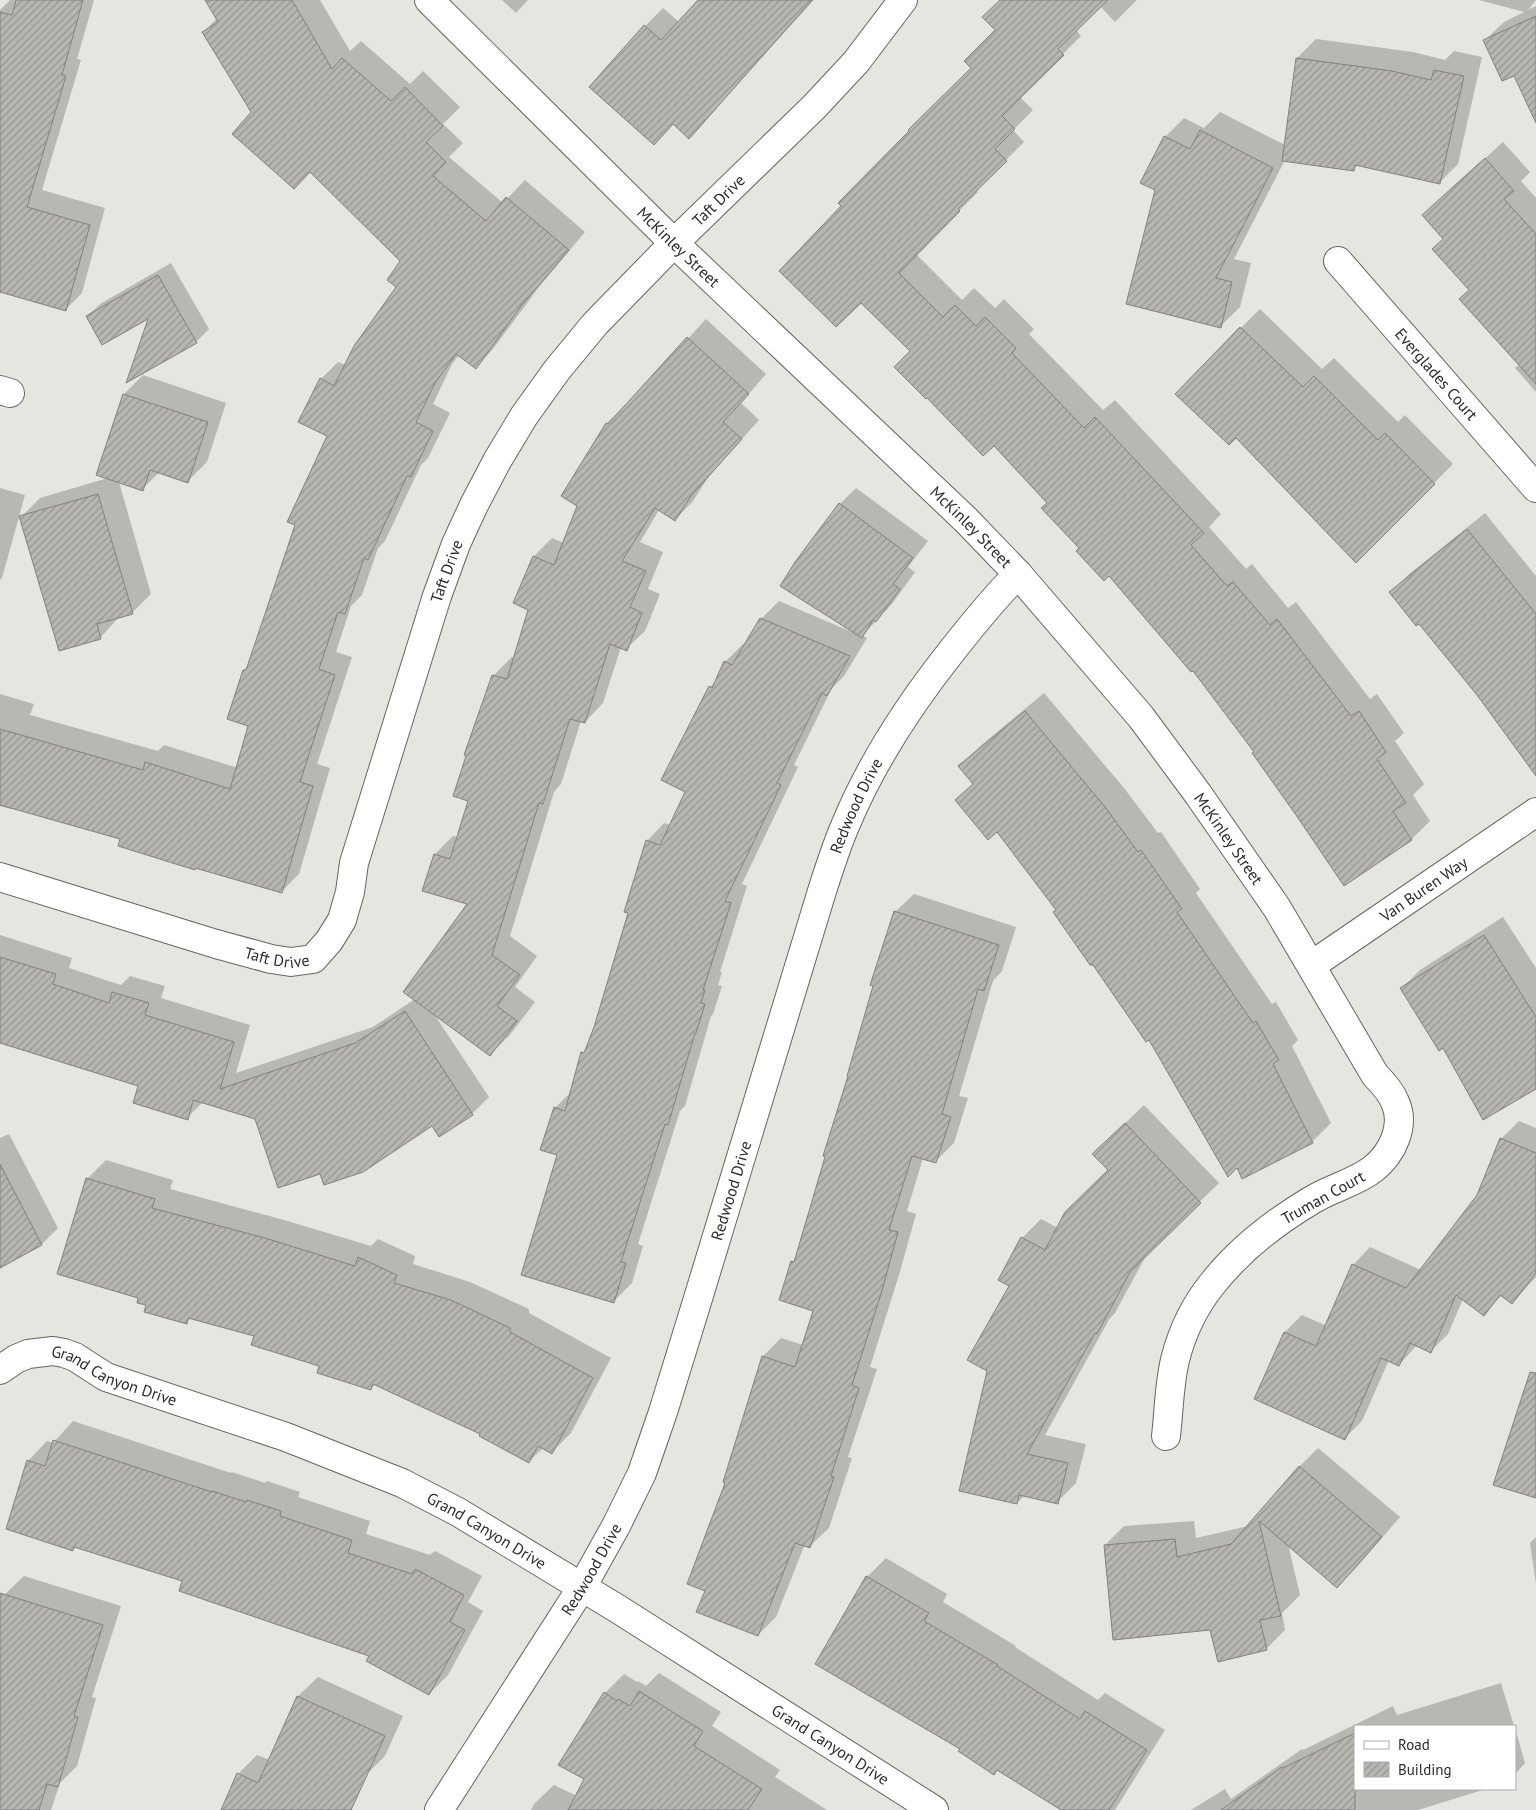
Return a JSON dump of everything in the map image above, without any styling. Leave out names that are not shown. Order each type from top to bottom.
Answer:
[{"type":"street","name":"McKinley Street","points":[[430,0],[674,243],[966,520],[1067,629],[1152,732],[1198,794],[1277,908],[1375,1075],[1396,1102],[1400,1119],[1395,1140]]},
{"type":"street","name":"Taft Drive","points":[[0,878],[271,959],[291,962],[313,959],[329,941],[342,920],[350,892],[354,863],[437,596],[456,544],[497,461],[524,416],[557,370],[595,324],[674,243],[814,107],[856,62],[903,0]]},
{"type":"street","name":"Everglades Court","points":[[1338,261],[1536,488]]},
{"type":"street","name":"Redwood Drive","points":[[438,1810],[582,1587],[616,1526],[637,1482],[660,1421],[822,891],[844,826],[868,777],[899,723],[987,606],[1018,574]]},
{"type":"street","name":"Van Buren Way","points":[[1312,965],[1536,812]]},
{"type":"street","name":"Truman Court","points":[[1166,1436],[1175,1361],[1190,1317],[1213,1283],[1252,1242],[1284,1218],[1313,1199],[1372,1170],[1385,1157],[1395,1140]]},
{"type":"street","name":"Grand Canyon Drive","points":[[0,1370],[16,1359],[28,1354],[53,1351],[75,1357],[106,1377],[286,1437],[402,1483],[458,1512],[582,1587],[934,1810]]},
{"type":"building","points":[[16,0],[83,0],[62,75],[66,76],[27,207],[90,225],[66,311],[0,292],[0,12],[12,15]]},
{"type":"building","points":[[205,0],[292,0],[332,69],[342,58],[391,101],[405,87],[443,126],[426,142],[446,162],[433,176],[486,221],[506,197],[569,250],[521,306],[476,369],[456,354],[435,383],[416,422],[433,431],[411,477],[407,476],[368,560],[364,558],[345,614],[338,612],[319,669],[335,675],[300,782],[313,786],[282,893],[195,868],[195,870],[118,846],[120,839],[0,805],[0,729],[143,770],[145,762],[230,789],[248,726],[227,719],[243,670],[246,670],[295,525],[287,522],[327,436],[298,422],[320,378],[334,386],[354,346],[396,287],[387,280],[400,261],[310,172],[294,189],[232,134],[251,112],[202,32],[218,22]]},
{"type":"building","points":[[698,0],[812,0],[689,139],[673,124],[654,145],[589,87],[644,25],[661,40]]},
{"type":"building","points":[[1000,0],[1108,0],[1058,49],[1064,55],[1002,116],[1015,129],[995,149],[1007,161],[958,209],[960,211],[899,273],[943,317],[955,305],[976,326],[985,317],[1016,348],[1012,353],[1084,428],[1095,417],[1204,533],[1191,545],[1227,586],[1233,582],[1270,625],[1277,619],[1351,716],[1359,711],[1386,752],[1377,759],[1406,803],[1393,811],[1412,840],[1344,886],[1252,753],[1254,752],[1193,671],[1191,672],[1109,576],[1104,581],[1076,551],[1079,548],[1041,508],[1047,503],[994,446],[983,456],[894,367],[910,351],[861,303],[836,327],[779,271],[841,206],[838,203],[971,68],[964,61],[995,30],[982,17]]},
{"type":"building","points":[[1536,16],[1536,123],[1514,76],[1502,81],[1483,40]]},
{"type":"building","points":[[1296,58],[1392,71],[1431,80],[1434,70],[1464,76],[1440,184],[1355,165],[1354,171],[1282,161]]},
{"type":"building","points":[[1200,130],[1273,168],[1216,278],[1232,282],[1221,328],[1126,304],[1155,190],[1140,183],[1164,136],[1190,149]]},
{"type":"building","points":[[1485,158],[1514,191],[1504,199],[1536,234],[1536,384],[1459,299],[1469,290],[1432,249],[1443,239],[1422,215]]},
{"type":"building","points":[[158,275],[197,343],[126,383],[148,319],[102,345],[86,316]]},
{"type":"building","points":[[1240,327],[1303,387],[1314,376],[1378,440],[1385,433],[1435,484],[1356,563],[1236,438],[1229,445],[1175,394]]},
{"type":"building","points":[[687,337],[749,394],[723,422],[742,439],[691,496],[675,521],[655,508],[622,561],[646,571],[630,607],[642,613],[627,651],[610,644],[585,723],[570,719],[543,804],[539,803],[492,955],[520,975],[497,1006],[517,1021],[490,1056],[403,992],[467,904],[422,891],[434,854],[450,859],[468,801],[453,796],[466,756],[464,755],[492,675],[507,679],[528,610],[513,603],[533,556],[554,565],[577,506],[561,496],[606,423],[608,424]]},
{"type":"building","points":[[123,394],[208,422],[188,483],[150,470],[143,491],[96,475]]},
{"type":"building","points":[[98,494],[133,614],[97,624],[101,639],[59,651],[19,516]]},
{"type":"building","points":[[839,503],[913,558],[893,584],[900,589],[876,622],[873,620],[862,638],[780,586],[795,562]]},
{"type":"building","points":[[1467,529],[1536,614],[1536,776],[1477,695],[1419,624],[1416,626],[1389,592]]},
{"type":"building","points":[[760,618],[850,656],[827,696],[822,693],[777,783],[781,785],[725,901],[731,903],[703,990],[705,990],[701,1003],[705,1004],[668,1125],[665,1124],[621,1262],[626,1263],[614,1303],[521,1275],[557,1155],[540,1150],[554,1107],[565,1111],[581,1052],[584,1053],[594,1027],[628,913],[624,912],[646,840],[660,845],[685,792],[661,780],[709,686],[712,688],[724,661],[732,665]]},
{"type":"building","points":[[1025,711],[1105,807],[1138,852],[1141,850],[1182,909],[1177,912],[1253,1023],[1256,1021],[1279,1060],[1273,1064],[1313,1143],[1242,1179],[1237,1168],[1228,1177],[1149,1040],[1146,1042],[1093,965],[1090,965],[1053,912],[1056,910],[997,832],[988,840],[955,800],[973,784],[958,766]]},
{"type":"building","points":[[894,911],[999,945],[984,991],[978,989],[942,1114],[951,1117],[936,1163],[912,1156],[889,1230],[898,1232],[881,1294],[852,1385],[859,1388],[831,1476],[834,1477],[810,1548],[795,1543],[758,1636],[696,1612],[705,1591],[687,1584],[725,1483],[723,1482],[762,1356],[795,1367],[813,1311],[779,1300],[791,1261],[794,1262],[873,986],[870,985]]},
{"type":"building","points":[[1484,935],[1536,1017],[1536,1089],[1483,1120],[1443,1048],[1439,1051],[1400,988]]},
{"type":"building","points":[[0,957],[56,974],[53,984],[109,1003],[112,992],[149,1003],[145,1015],[234,1042],[220,1089],[355,1043],[405,1011],[473,1115],[439,1137],[432,1126],[363,1172],[324,1185],[320,1174],[278,1188],[255,1119],[193,1100],[188,1120],[133,1103],[138,1086],[0,1043]]},
{"type":"building","points":[[1125,1123],[1201,1203],[1130,1272],[1097,1334],[1095,1333],[1027,1454],[1068,1463],[1058,1504],[1019,1495],[1017,1504],[959,1491],[987,1371],[967,1360],[1009,1286],[998,1280],[1021,1237],[1045,1250],[1065,1212],[1108,1170],[1092,1154]]},
{"type":"building","points":[[1500,1138],[1536,1153],[1536,1273],[1512,1304],[1500,1295],[1484,1316],[1456,1295],[1431,1353],[1410,1343],[1399,1366],[1381,1358],[1345,1440],[1254,1399],[1284,1332],[1316,1346],[1352,1264],[1406,1288],[1477,1195]]},
{"type":"building","points":[[0,1164],[42,1245],[0,1268]]},
{"type":"building","points":[[86,1178],[155,1199],[152,1208],[265,1238],[355,1266],[358,1257],[397,1275],[394,1283],[451,1300],[510,1328],[510,1332],[593,1378],[552,1454],[538,1446],[529,1463],[479,1436],[480,1434],[373,1384],[371,1390],[317,1373],[319,1366],[251,1345],[254,1336],[188,1318],[187,1324],[144,1312],[146,1305],[137,1303],[138,1298],[57,1274]]},
{"type":"building","points":[[1530,1372],[1536,1373],[1536,1498],[1493,1485]]},
{"type":"building","points":[[53,1440],[212,1492],[246,1502],[247,1500],[281,1511],[280,1516],[352,1540],[348,1553],[412,1574],[415,1569],[464,1595],[450,1622],[465,1630],[429,1695],[366,1661],[369,1656],[179,1591],[182,1581],[74,1547],[73,1551],[6,1529],[27,1460],[45,1466]]},
{"type":"building","points":[[1299,1466],[1382,1537],[1337,1588],[1259,1521],[1281,1616],[1260,1620],[1267,1650],[1218,1662],[1210,1630],[1113,1640],[1104,1545],[1175,1539],[1177,1557],[1231,1544]]},
{"type":"building","points":[[866,1576],[929,1613],[924,1621],[998,1665],[1080,1719],[1085,1711],[1147,1750],[1109,1810],[1061,1810],[997,1770],[994,1775],[958,1751],[960,1749],[815,1664]]},
{"type":"building","points":[[0,1593],[103,1625],[74,1716],[78,1717],[58,1787],[47,1784],[39,1810],[0,1810]]},
{"type":"building","points":[[639,1691],[703,1731],[694,1746],[762,1789],[748,1810],[568,1810],[584,1779],[558,1765],[604,1692],[617,1701],[618,1699],[630,1706]]},
{"type":"building","points":[[297,1696],[385,1736],[351,1810],[221,1810],[237,1773],[258,1783]]},
{"type":"building","points":[[1354,1733],[1355,1810],[1221,1810],[1283,1768]]}]
